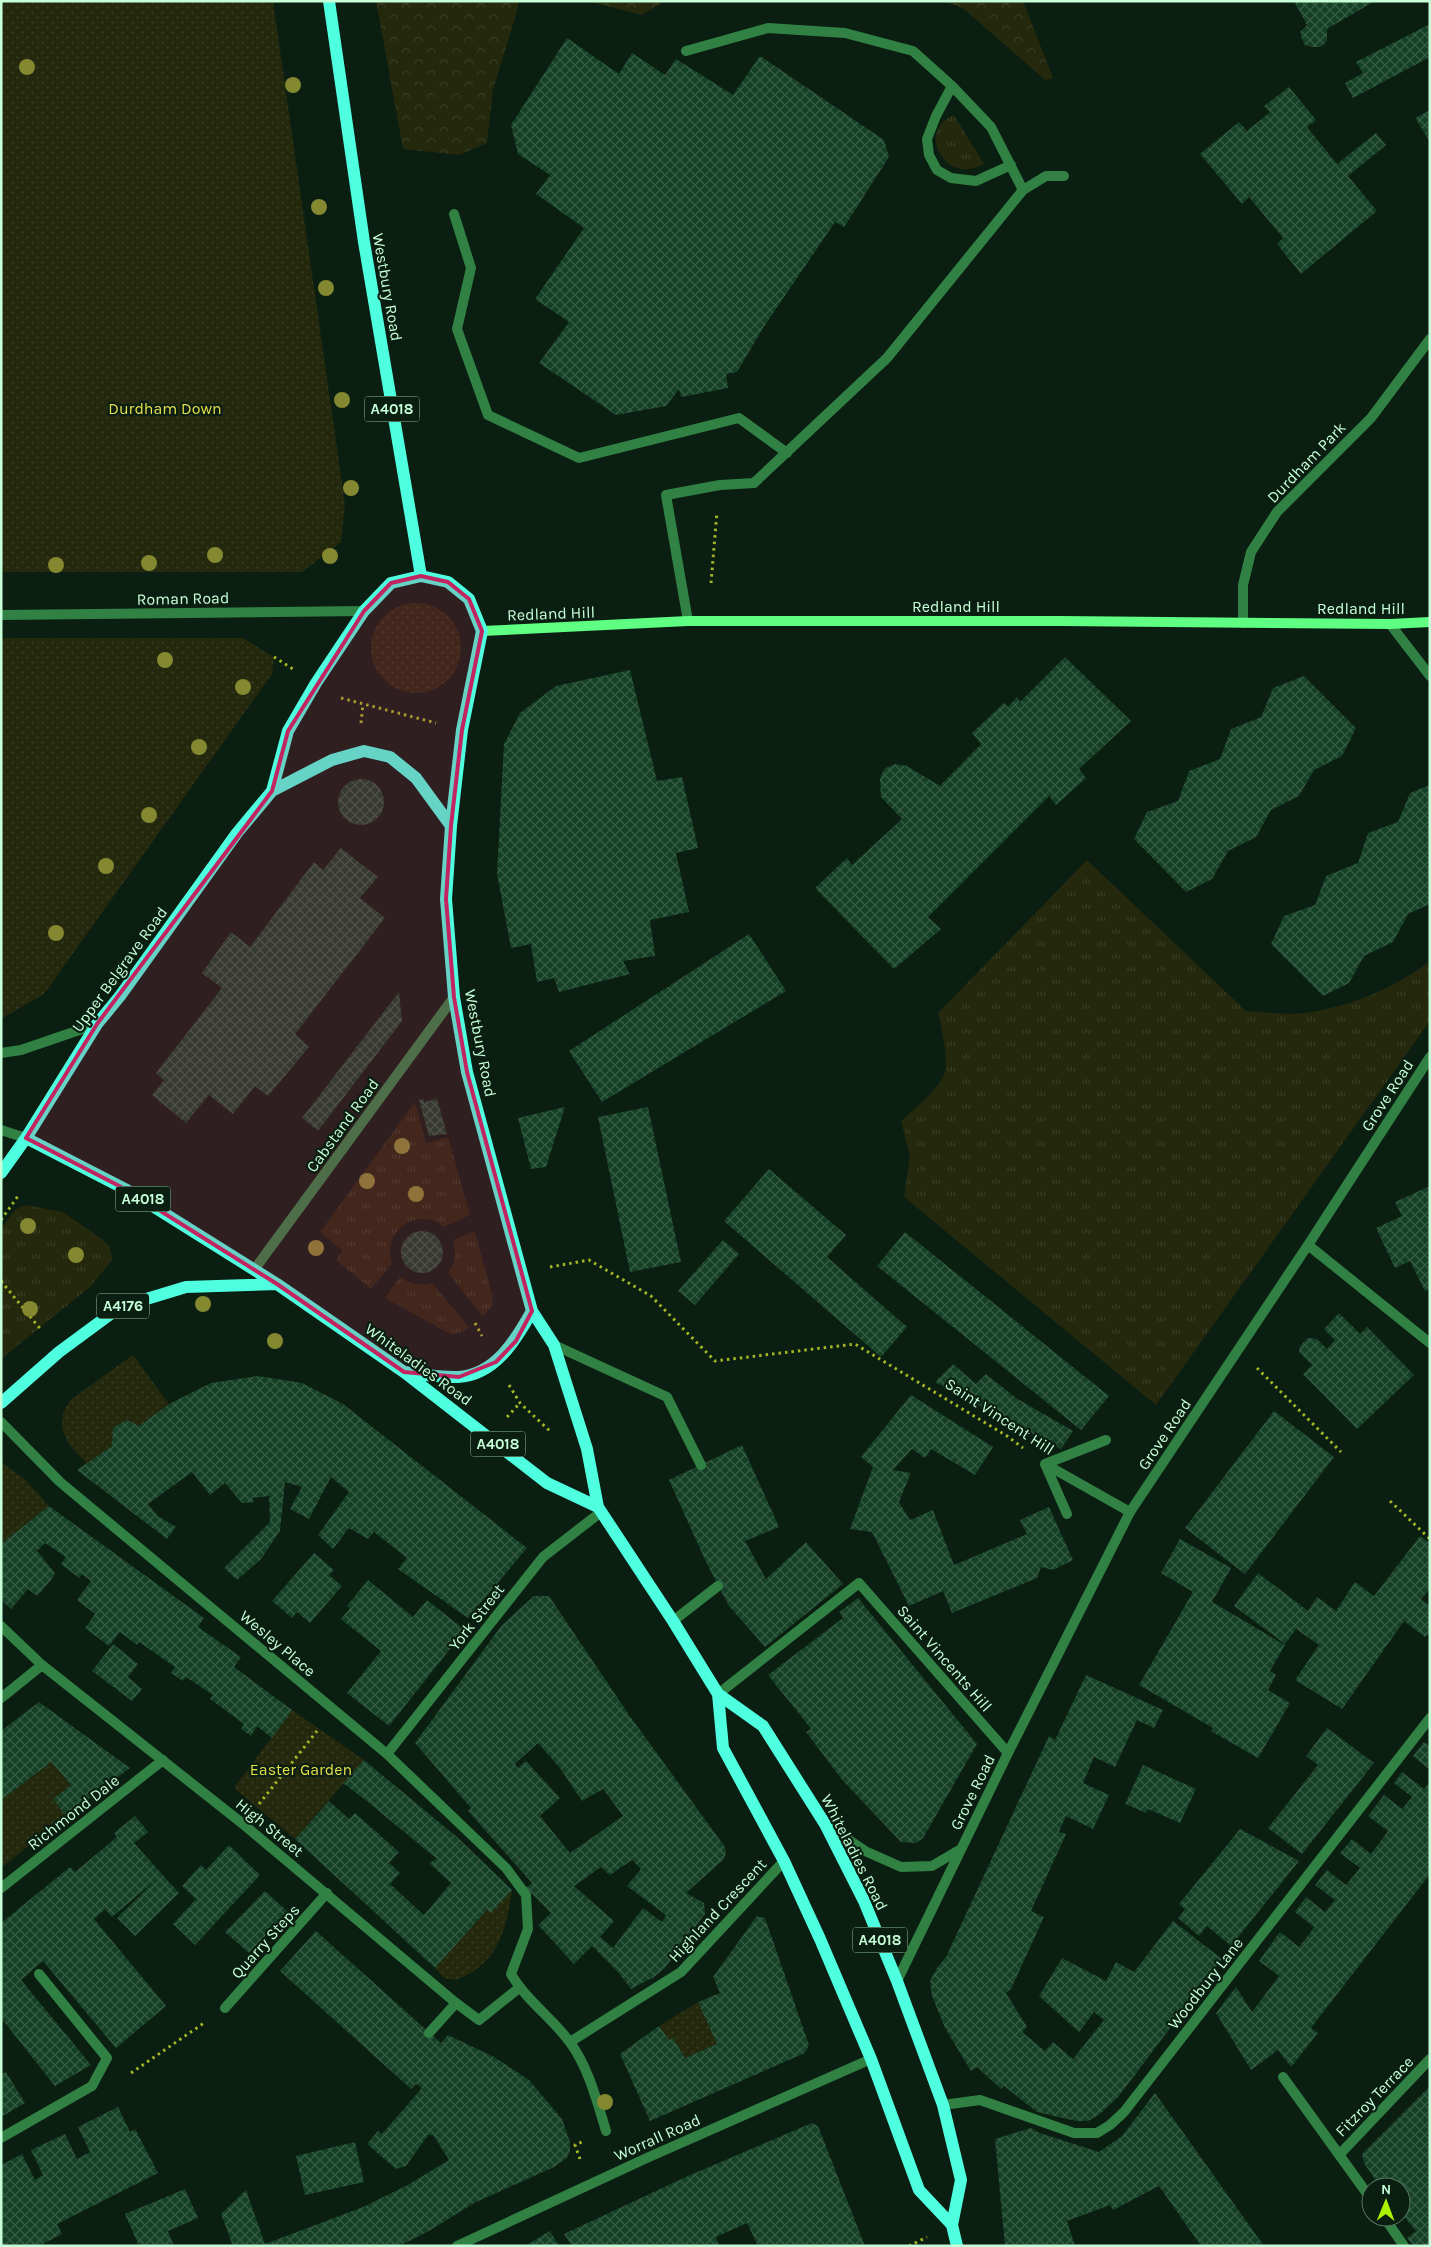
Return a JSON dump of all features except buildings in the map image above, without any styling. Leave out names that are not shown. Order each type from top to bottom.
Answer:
[{"type":"main road","name":"Westbury Road","points":[[329,1],[364,242],[421,576]]},
{"type":"main road","name":"Upper Belgrave Road","points":[[272,791],[288,731],[316,683],[364,611],[392,583],[421,576],[448,582],[469,599],[482,631]]},
{"type":"main road","name":"Redland Hill","points":[[482,631],[688,621],[1061,620],[1390,624],[1430,622]]},
{"type":"main road","name":"Westbury Road","points":[[482,631],[462,730],[451,826],[446,899],[454,997],[467,1072],[532,1311],[554,1345],[587,1449],[600,1509]]},
{"type":"main road","name":"Upper Belgrave Road","points":[[1,1173],[26,1138],[97,1024],[120,996],[237,833],[272,791],[332,760],[364,751],[390,757],[416,778],[451,826]]},
{"type":"main road","name":"Whiteladies Road","points":[[26,1138],[127,1190],[277,1284],[404,1372],[547,1483],[600,1509],[718,1694],[763,1726],[825,1824],[864,1901],[897,1981],[943,2105],[961,2180],[952,2226],[957,2246]]},
{"type":"main road","name":"A4176","points":[[1,1403],[59,1352],[120,1307],[186,1287],[277,1284]]},
{"type":"main road","points":[[404,1372],[459,1377],[481,1370],[496,1362],[516,1341],[532,1311]]},
{"type":"main road","name":"Whiteladies Road","points":[[718,1694],[723,1748],[784,1861],[820,1939],[871,2059],[920,2190],[952,2226]]},
{"type":"street","points":[[686,51],[768,28],[845,33],[913,51],[952,86],[991,127],[1012,165],[1023,190]]},
{"type":"street","points":[[952,86],[936,116],[927,139],[929,155],[937,170],[951,178],[976,182],[1012,165]]},
{"type":"street","points":[[688,621],[666,495],[720,485],[754,483],[887,358],[1023,190],[1046,176],[1064,176]]},
{"type":"street","points":[[454,214],[471,268],[457,329],[488,416],[580,458],[739,418],[787,453]]},
{"type":"street","name":"Durdham Park","points":[[1243,623],[1243,584],[1251,552],[1277,512],[1371,418],[1430,339]]},
{"type":"street","name":"Roman Road","points":[[1,615],[364,611]]},
{"type":"street","points":[[1390,624],[1430,676]]},
{"type":"street","name":"Cabstand Road","points":[[254,1270],[454,997]]},
{"type":"street","points":[[1,1053],[21,1050],[97,1024]]},
{"type":"street","name":"Grove Road","points":[[897,1981],[1008,1753],[1130,1512],[1429,1061]]},
{"type":"street","points":[[1,1130],[26,1138]]},
{"type":"street","points":[[1308,1245],[1430,1343]]},
{"type":"street","points":[[554,1345],[667,1397],[701,1465]]},
{"type":"street","name":"Wesley Place","points":[[1,1422],[60,1482],[387,1754],[506,1868],[526,1895],[528,1929],[510,1974],[519,1988]]},
{"type":"street","points":[[1067,1514],[1045,1464],[1106,1440]]},
{"type":"street","name":"Saint Vincent Hill","points":[[1045,1464],[1130,1512]]},
{"type":"street","name":"York Street","points":[[387,1754],[543,1558],[600,1509]]},
{"type":"street","name":"Saint Vincents Hill","points":[[718,1694],[859,1583],[1008,1753]]},
{"type":"street","points":[[673,1621],[718,1586]]},
{"type":"street","name":"High Street","points":[[1,1626],[42,1665],[243,1824],[456,2003],[479,2020],[519,1988]]},
{"type":"street","points":[[1,1698],[42,1665]]},
{"type":"street","name":"Woodbury Lane","points":[[943,2105],[980,2100],[1074,2133],[1097,2133],[1110,2125],[1124,2112],[1430,1718]]},
{"type":"street","name":"Richmond Dale","points":[[1,1888],[163,1760]]},
{"type":"street","name":"Grove Road","points":[[825,1824],[865,1851],[901,1867],[932,1866],[962,1848]]},
{"type":"street","name":"Highland Crescent","points":[[570,2042],[681,1972],[784,1861]]},
{"type":"street","name":"Quarry Steps","points":[[225,2008],[327,1893]]},
{"type":"street","points":[[1,2138],[92,2086],[108,2058],[39,1974]]},
{"type":"street","points":[[519,1988],[570,2042],[592,2085],[606,2131]]},
{"type":"street","points":[[429,2033],[456,2003]]},
{"type":"street","name":"Worrall Road","points":[[457,2246],[658,2153],[871,2059]]},
{"type":"street","name":"Fitzroy Terrace","points":[[1340,2154],[1430,2059]]},
{"type":"street","points":[[1283,2077],[1361,2184]]},
{"type":"street","points":[[1391,2227],[1404,2246]]},
{"type":"path","points":[[334,696],[462,730]]},
{"type":"path","name":"Saint Vincent Hill","points":[[522,1272],[589,1260],[652,1296],[715,1360],[855,1344],[1007,1436],[1045,1464]]},
{"type":"path","points":[[1,1281],[59,1352]]},
{"type":"path","points":[[1239,1350],[1341,1452]]},
{"type":"path","points":[[1390,1502],[1430,1539]]},
{"type":"path","points":[[243,1824],[334,1709]]},
{"type":"path","points":[[124,2078],[225,2008]]},
{"type":"highlighted area","points":[[421,576],[448,582],[469,599],[482,631],[462,730],[451,826],[446,899],[454,997],[467,1072],[532,1311],[516,1341],[496,1362],[459,1377],[404,1372],[277,1284],[127,1190],[26,1138],[97,1024],[272,791],[288,731],[364,611],[391,583]]},
{"type":"green space","name":"Durdham Down","points":[[1,1],[273,1],[345,504],[341,542],[302,572],[1,572]]},
{"type":"green space","points":[[376,1],[518,1],[518,8],[493,90],[487,143],[459,155],[403,149]]},
{"type":"green space","points":[[587,1],[665,1],[642,15]]},
{"type":"green space","points":[[944,1],[1023,1],[1053,78],[1045,80],[964,9]]},
{"type":"green space","points":[[954,115],[984,164],[970,169],[961,169],[954,167],[943,159],[937,147],[936,133],[942,123]]},
{"type":"green space","points":[[416,603],[433,606],[448,616],[458,631],[461,648],[458,665],[448,680],[433,690],[416,693],[399,690],[384,680],[374,665],[371,648],[374,631],[384,616],[399,606]]},
{"type":"green space","points":[[1,638],[243,638],[274,657],[272,674],[44,994],[1,1019]]},
{"type":"green space","points":[[1087,860],[1246,1011],[1297,1014],[1338,1006],[1386,988],[1430,961],[1430,1021],[1156,1405],[904,1197],[910,1156],[901,1121],[925,1100],[944,1075],[946,1061],[938,1013]]},
{"type":"green space","points":[[415,1102],[426,1143],[448,1137],[470,1215],[444,1227],[434,1221],[423,1219],[413,1220],[404,1225],[392,1241],[390,1252],[392,1264],[371,1289],[336,1260],[343,1251],[320,1232]]},
{"type":"green space","points":[[25,1205],[63,1212],[102,1239],[109,1246],[113,1259],[90,1287],[1,1359],[1,1229],[15,1210]]},
{"type":"green space","points":[[475,1231],[493,1304],[483,1317],[448,1273],[455,1258],[453,1240]]},
{"type":"green space","points":[[400,1277],[415,1284],[432,1283],[469,1327],[463,1332],[450,1334],[385,1298]]},
{"type":"green space","points":[[133,1355],[169,1404],[87,1464],[68,1443],[62,1428],[63,1413],[70,1400]]},
{"type":"green space","points":[[1,1462],[26,1480],[49,1506],[1,1544]]},
{"type":"green space","name":"Easter Garden","points":[[292,1710],[364,1760],[295,1839],[234,1788]]},
{"type":"green space","points":[[51,1762],[71,1785],[53,1799],[66,1816],[1,1868],[1,1800]]},
{"type":"green space","points":[[512,1890],[506,1923],[498,1943],[486,1962],[456,1980],[444,1978],[435,1968],[487,1910],[491,1913]]},
{"type":"green space","points":[[698,2002],[717,2044],[685,2058],[673,2038],[669,2040],[659,2026]]}]
